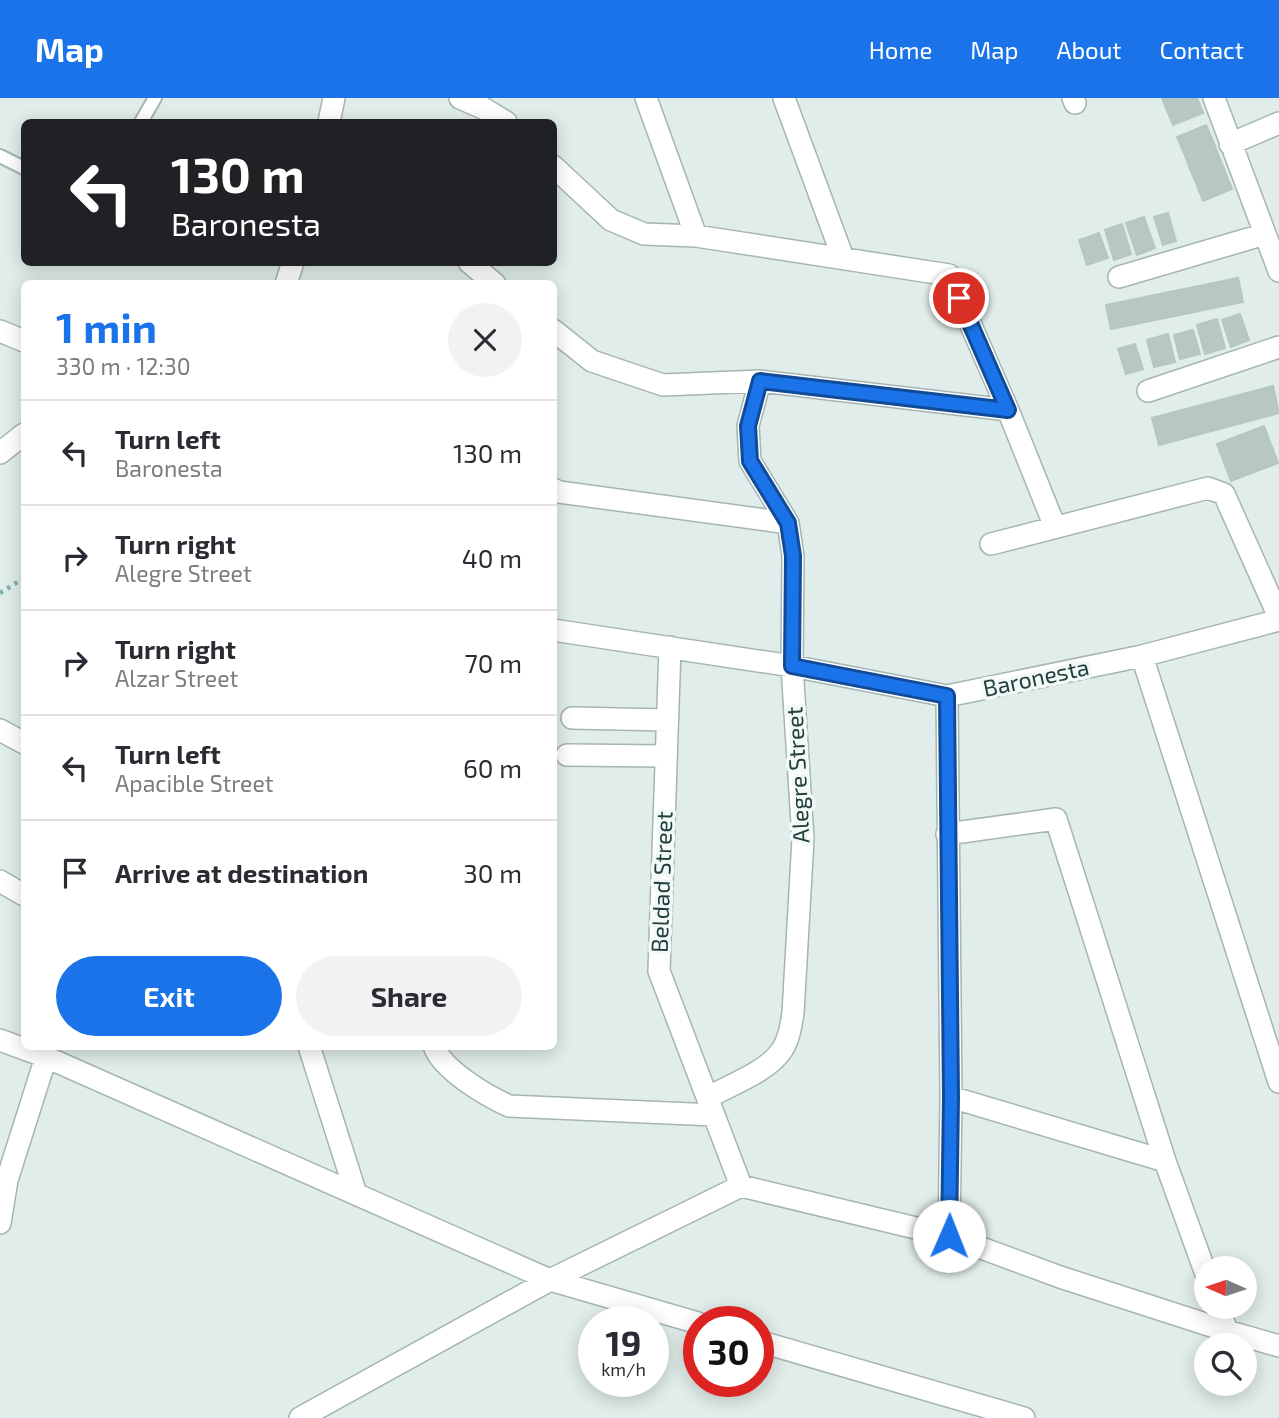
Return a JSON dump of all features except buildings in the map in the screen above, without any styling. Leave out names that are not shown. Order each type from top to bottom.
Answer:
[{"type":"street","points":[[330,119],[334,98]]},
{"type":"street","points":[[460,98],[501,119]]},
{"type":"street","points":[[646,98],[696,236]]},
{"type":"street","points":[[784,98],[843,258]]},
{"type":"street","points":[[1214,98],[1271,242],[1279,271]]},
{"type":"street","points":[[1230,144],[1279,123]]},
{"type":"street","points":[[557,170],[611,220],[645,234],[696,236],[949,275],[1055,527]]},
{"type":"street","points":[[1119,277],[1271,242]]},
{"type":"street","points":[[474,266],[490,280]]},
{"type":"street","points":[[0,331],[21,340]]},
{"type":"street","points":[[557,333],[592,361],[663,385],[760,381],[1008,410]]},
{"type":"street","points":[[1148,391],[1279,347]]},
{"type":"street","name":"Alegre Street","points":[[711,1106],[775,1057],[788,1037],[793,1013],[803,839],[792,666],[793,556],[788,523],[750,461],[748,426],[760,381]]},
{"type":"street","points":[[0,453],[21,436]]},
{"type":"street","points":[[991,544],[1208,488],[1224,494],[1273,583],[1279,619]]},
{"type":"street","points":[[557,491],[788,523]]},
{"type":"street","name":"Baronesta","points":[[557,631],[792,666],[947,696],[1142,656],[1279,619]]},
{"type":"street","name":"Beldad Street","points":[[670,647],[659,971],[741,1186]]},
{"type":"street","points":[[1142,656],[1279,1082]]},
{"type":"street","points":[[947,696],[951,1097],[949,1236]]},
{"type":"street","points":[[572,718],[667,720]]},
{"type":"street","points":[[0,730],[21,741]]},
{"type":"street","points":[[568,755],[666,756]]},
{"type":"street","points":[[947,834],[1056,819],[1165,1161],[1200,1256]]},
{"type":"street","points":[[0,881],[21,893]]},
{"type":"street","points":[[0,1040],[21,1048]]},
{"type":"street","points":[[27,1050],[550,1280],[683,1320]]},
{"type":"street","points":[[310,1050],[356,1194]]},
{"type":"street","points":[[435,1050],[449,1066],[485,1095],[509,1106],[711,1106]]},
{"type":"street","points":[[0,1223],[7,1180],[46,1057]]},
{"type":"street","points":[[951,1097],[1165,1161]]},
{"type":"street","points":[[300,1418],[550,1280],[741,1186],[949,1236],[1060,1277],[1279,1346]]},
{"type":"street","points":[[1223,1320],[1227,1331]]},
{"type":"street","points":[[774,1346],[1024,1418]]},
{"type":"lane","points":[[143,119],[155,98]]},
{"type":"lane","points":[[0,156],[21,166]]},
{"type":"path","points":[[0,593],[21,580]]},
{"type":"route","points":[[949,1236],[951,1097],[947,696],[792,666],[793,556],[788,523],[750,461],[748,426],[760,381],[1008,410],[959,298]]}]
